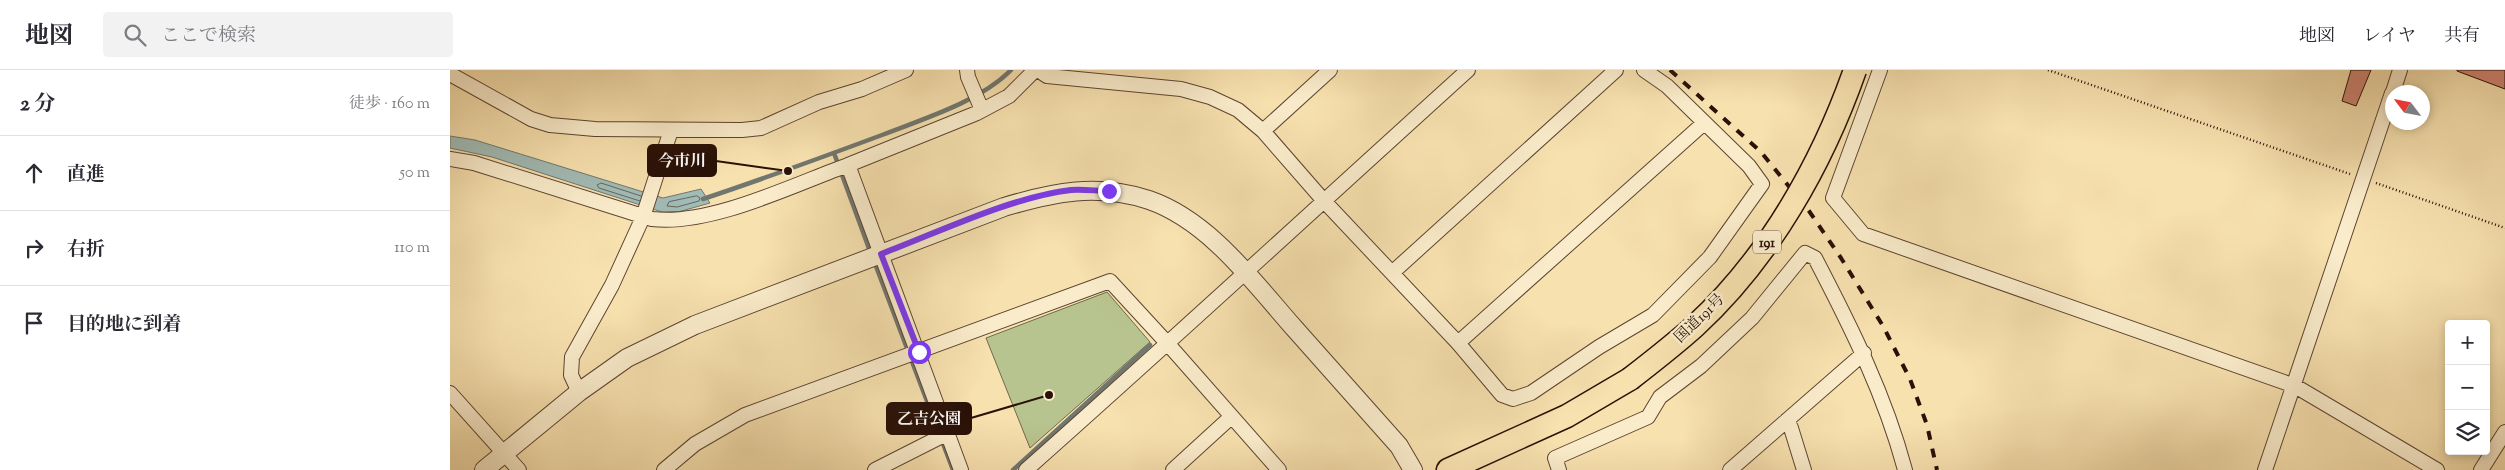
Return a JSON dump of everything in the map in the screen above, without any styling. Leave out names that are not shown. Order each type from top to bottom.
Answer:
[{"type":"highway","name":"国道191号","points":[[1448,470],[1567,416],[1630,379],[1696,325],[1754,260],[1785,218],[1819,158],[1855,70]]},
{"type":"street","points":[[450,74],[531,119],[550,125],[595,129],[671,130],[761,128],[819,102],[862,89],[906,70]]},
{"type":"street","points":[[450,159],[474,163],[645,212],[667,221],[723,211],[848,166],[1009,96],[1036,70],[1047,76],[1191,92],[1210,97],[1238,110],[1263,131],[1324,201],[1458,343],[1502,395],[1513,399],[1531,393],[1600,347],[1653,315],[1710,257],[1762,184],[1749,166],[1667,86],[1644,70]]},
{"type":"street","points":[[1263,131],[1330,70]]},
{"type":"street","points":[[1026,470],[1168,344],[1244,272],[1468,70]]},
{"type":"street","points":[[1393,272],[1616,70]]},
{"type":"street","points":[[1880,70],[1833,198],[1863,234],[2294,386],[2436,470]]},
{"type":"street","points":[[2395,85],[2400,70]]},
{"type":"street","points":[[968,75],[981,107]]},
{"type":"street","points":[[2265,470],[2385,116]]},
{"type":"street","points":[[1458,343],[1704,123]]},
{"type":"street","points":[[578,392],[571,375],[572,358],[612,285],[645,212],[653,192],[671,130]]},
{"type":"street","points":[[848,166],[919,352],[961,470]]},
{"type":"street","points":[[484,470],[578,392],[627,358],[695,325],[1004,207],[1043,195],[1072,190],[1109,191],[1149,200],[1184,218],[1212,240],[1244,272],[1398,446],[1413,470]]},
{"type":"street","points":[[1559,470],[1555,458],[1648,417],[1660,397],[1701,366],[1752,318],[1805,253],[1815,258],[1864,353],[1894,430],[1905,470]]},
{"type":"street","points":[[664,470],[695,444],[745,416],[1110,282],[1168,344],[1231,418],[1279,470]]},
{"type":"street","points":[[1730,470],[1864,353]]},
{"type":"street","points":[[450,393],[519,470]]},
{"type":"street","points":[[1173,470],[1231,418]]},
{"type":"street","points":[[1787,420],[1804,470]]},
{"type":"street","points":[[2482,470],[2505,432]]},
{"type":"street","points":[[876,470],[948,433]]},
{"type":"path","points":[[2048,70],[2505,228]]},
{"type":"green space","points":[[1107,292],[1150,342],[1030,448],[986,338]]},
{"type":"water","points":[[450,136],[475,140],[663,198],[701,189],[710,203],[678,212],[662,212],[492,157],[450,148]]},
{"type":"building","points":[[2351,70],[2371,70],[2356,106],[2342,101]]},
{"type":"building","points":[[2505,70],[2505,89],[2457,71]]},
{"type":"waterway","points":[[703,199],[933,116],[984,91],[1011,70]]},
{"type":"waterway","points":[[834,153],[871,254]]},
{"type":"waterway","points":[[874,261],[953,470]]},
{"type":"waterway","points":[[1013,470],[1150,345]]},
{"type":"railway","points":[[1670,70],[1761,152],[1809,211],[1841,258],[1883,326],[1910,379],[1927,425],[1937,470]]},
{"type":"place","name":"今市川","points":[[788,171]]},
{"type":"place","name":"乙吉公園","points":[[1049,395]]},
{"type":"route","points":[[919,352],[881,254],[1004,207],[1043,195],[1072,190],[1109,191]]}]
